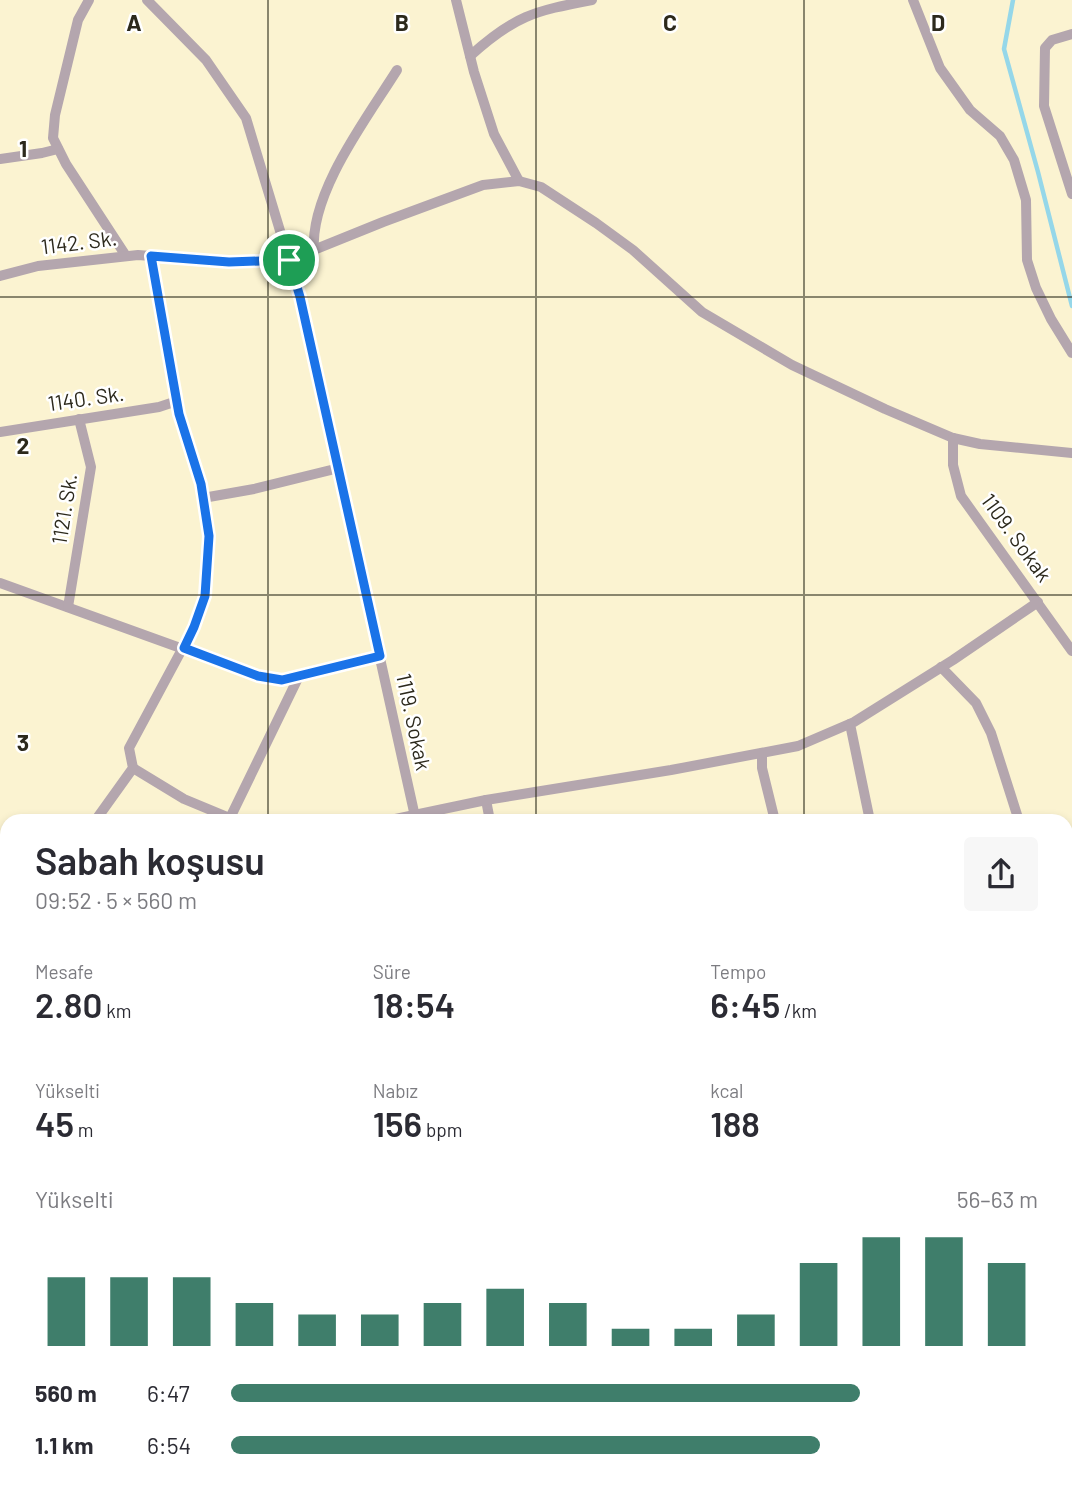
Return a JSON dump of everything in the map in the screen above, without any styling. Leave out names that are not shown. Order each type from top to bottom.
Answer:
[{"type":"street","points":[[89,0],[78,20],[55,115],[53,138],[126,256]]},
{"type":"street","name":"1119. Sokak","points":[[146,0],[206,60],[246,118],[300,297],[415,814]]},
{"type":"street","points":[[456,0],[494,134],[519,181],[541,187],[596,223],[633,250],[702,312],[792,365],[953,438],[980,444],[1072,453]]},
{"type":"street","points":[[470,56],[515,21],[538,11],[592,0]]},
{"type":"street","points":[[914,0],[940,68],[970,110],[1000,136],[1014,160],[1026,200],[1027,260],[1041,299],[1072,353]]},
{"type":"street","points":[[1072,34],[1052,40],[1045,48],[1044,106],[1072,194]]},
{"type":"street","points":[[314,250],[313,237],[319,212],[333,173],[397,70]]},
{"type":"street","points":[[0,159],[58,149]]},
{"type":"street","name":"1142. Sk.","points":[[0,275],[38,266],[126,256],[229,262],[289,260],[483,185],[519,181]]},
{"type":"street","points":[[100,814],[133,768],[129,748],[184,648],[205,596],[209,536],[203,498],[177,401],[151,256]]},
{"type":"street","name":"1140. Sk.","points":[[0,432],[159,408],[177,401]]},
{"type":"street","name":"1121. Sk.","points":[[68,607],[91,467],[79,419]]},
{"type":"street","name":"1109. Sokak","points":[[953,438],[953,465],[961,496],[1038,602],[1068,635],[1072,652]]},
{"type":"street","points":[[203,498],[254,489],[339,468]]},
{"type":"street","points":[[0,583],[258,676],[282,680],[380,656]]},
{"type":"street","points":[[432,814],[486,800],[798,746],[850,724],[1038,602]]},
{"type":"street","points":[[941,667],[976,703],[991,733],[1017,814]]},
{"type":"street","points":[[235,814],[299,676]]},
{"type":"street","points":[[850,724],[869,814]]},
{"type":"street","points":[[762,752],[762,768],[773,814]]},
{"type":"street","points":[[133,768],[184,799],[221,814]]},
{"type":"street","points":[[486,800],[489,814]]},
{"type":"waterway","points":[[1013,0],[1004,49],[1072,306]]},
{"type":"route","points":[[151,256],[229,262],[289,260],[300,297],[380,656],[282,680],[258,676],[184,648],[205,596],[209,536],[201,484],[179,414],[151,256]]}]
